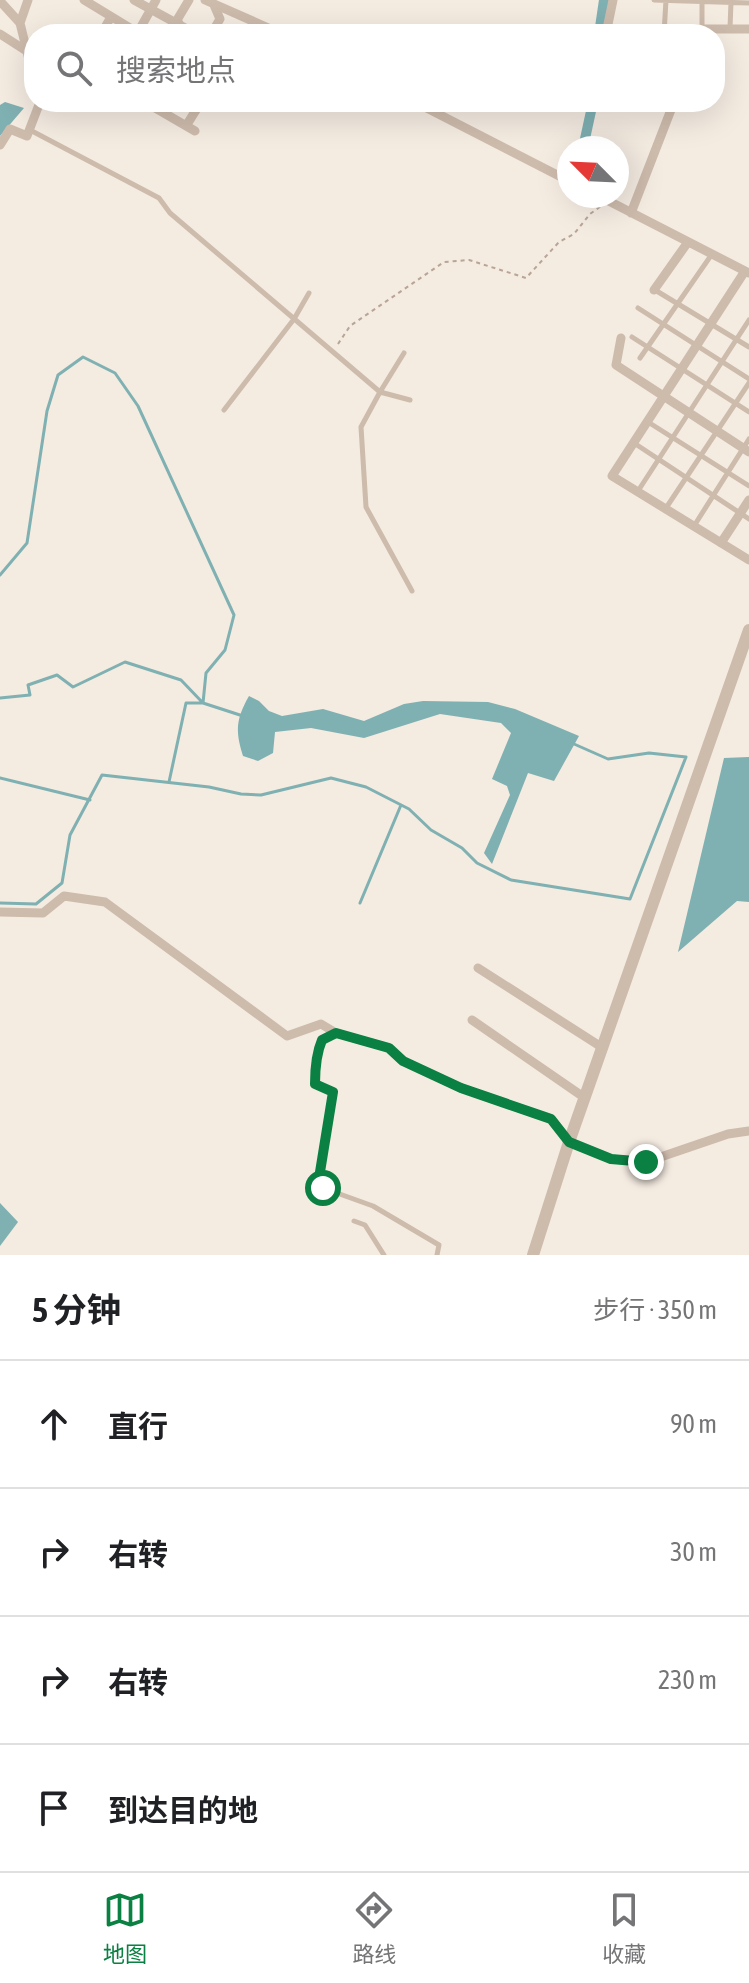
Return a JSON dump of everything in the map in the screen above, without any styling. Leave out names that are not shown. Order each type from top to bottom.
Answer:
[{"type":"street","points":[[20,23],[28,0]]},
{"type":"street","points":[[84,0],[122,24]]},
{"type":"street","points":[[134,0],[169,24]]},
{"type":"street","points":[[143,24],[156,0]]},
{"type":"street","points":[[177,24],[189,0]]},
{"type":"street","points":[[608,24],[613,0]]},
{"type":"street","points":[[0,1],[20,23],[24,34]]},
{"type":"street","points":[[210,3],[220,19],[217,24]]},
{"type":"street","points":[[210,3],[263,24]]},
{"type":"street","points":[[107,24],[111,17]]},
{"type":"street","points":[[725,30],[749,29]]},
{"type":"street","points":[[0,34],[24,47]]},
{"type":"street","points":[[0,145],[10,129],[27,136],[36,112]]},
{"type":"street","points":[[164,113],[191,128],[197,112]]},
{"type":"street","points":[[434,112],[557,175]]},
{"type":"street","points":[[631,213],[670,112]]},
{"type":"street","points":[[622,208],[747,272],[612,476],[749,560]]},
{"type":"street","points":[[654,290],[688,242]]},
{"type":"street","points":[[621,338],[616,365],[747,447]]},
{"type":"street","points":[[721,543],[745,516],[749,500]]},
{"type":"street","points":[[533,1255],[569,1142],[745,652],[749,630]]},
{"type":"street","points":[[0,912],[43,913],[64,896],[105,902],[287,1036],[321,1024],[336,1033],[389,1048],[403,1061],[461,1088],[551,1119],[569,1142],[611,1159],[646,1162],[728,1134],[749,1131]]},
{"type":"street","points":[[478,968],[603,1048]]},
{"type":"street","points":[[472,1020],[585,1098]]},
{"type":"lane","points":[[654,0],[749,3]]},
{"type":"lane","points":[[665,24],[666,0]]},
{"type":"lane","points":[[701,24],[702,1]]},
{"type":"lane","points":[[730,29],[731,1]]},
{"type":"lane","points":[[30,130],[159,198],[170,213],[380,392],[410,400]]},
{"type":"lane","points":[[640,358],[712,254]]},
{"type":"lane","points":[[654,290],[749,347]]},
{"type":"lane","points":[[224,410],[294,319],[309,293]]},
{"type":"lane","points":[[638,308],[749,381],[666,509]]},
{"type":"lane","points":[[637,492],[749,320]]},
{"type":"lane","points":[[632,337],[749,412]]},
{"type":"lane","points":[[404,353],[361,427],[366,507],[412,591]]},
{"type":"lane","points":[[647,421],[749,486]]},
{"type":"lane","points":[[633,443],[745,516]]},
{"type":"lane","points":[[694,526],[747,447]]},
{"type":"lane","points":[[336,1033],[322,1040],[315,1066],[315,1084],[333,1092],[320,1172],[323,1188],[373,1206],[439,1245],[437,1255]]},
{"type":"lane","points":[[354,1221],[365,1225],[384,1255]]},
{"type":"path","points":[[333,352],[350,326],[444,262],[469,260],[526,278],[559,242],[574,234],[595,208]]},
{"type":"water","points":[[5,102],[24,108],[0,136],[0,105]]},
{"type":"water","points":[[249,696],[269,711],[282,716],[323,709],[364,721],[404,704],[423,701],[488,702],[515,709],[579,736],[554,781],[528,773],[492,864],[484,853],[510,795],[507,786],[492,779],[511,733],[501,723],[440,714],[364,738],[311,728],[275,732],[273,753],[258,761],[243,756],[239,739],[239,718]]},
{"type":"water","points":[[749,757],[749,902],[737,901],[678,952],[724,758]]},
{"type":"water","points":[[0,1203],[18,1222],[0,1246]]},
{"type":"waterway","points":[[600,24],[604,0]]},
{"type":"waterway","points":[[586,136],[591,112]]},
{"type":"waterway","points":[[0,575],[27,543],[47,411],[58,375],[83,357],[115,373],[138,406],[234,615],[225,650],[206,673],[203,703],[243,716]]},
{"type":"waterway","points":[[0,698],[30,695],[28,685],[57,675],[73,687],[125,662],[181,680],[203,703],[186,703],[169,782]]},
{"type":"waterway","points":[[0,903],[36,904],[62,883],[70,835],[102,775],[261,795],[331,778],[366,787],[409,809],[431,830],[462,848],[477,863],[511,880],[630,899],[686,757],[649,753],[608,759],[574,744]]},
{"type":"waterway","points":[[0,778],[90,800]]},
{"type":"waterway","points":[[360,903],[401,805]]},
{"type":"route","points":[[323,1188],[320,1172],[333,1092],[315,1084],[315,1066],[322,1040],[336,1033],[389,1048],[403,1061],[461,1088],[551,1119],[569,1142],[611,1159],[646,1162]]}]
